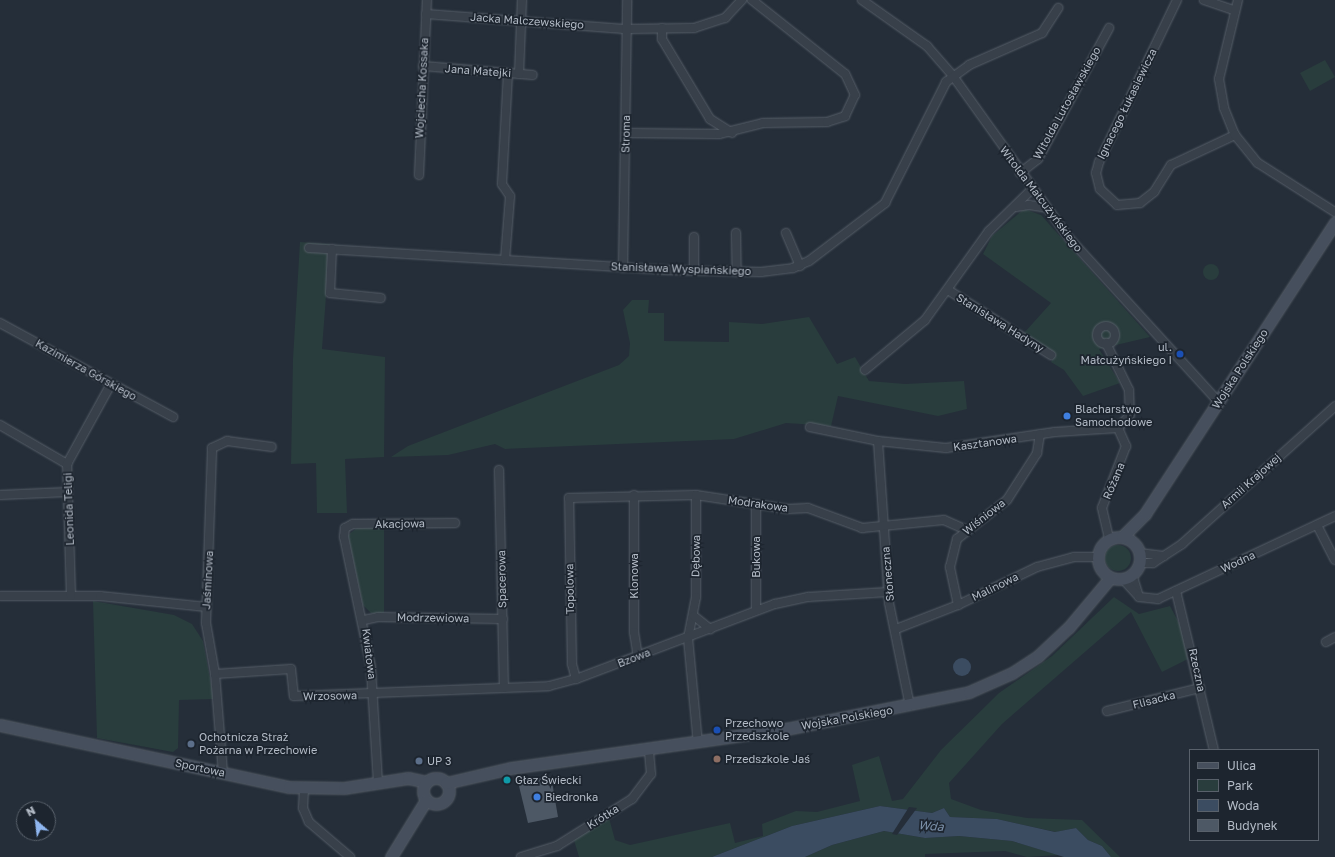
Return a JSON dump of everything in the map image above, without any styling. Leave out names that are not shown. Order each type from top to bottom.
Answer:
[{"type":"street","name":"Wojciecha Kossaka","points":[[419,175],[423,66],[428,0]]},
{"type":"street","points":[[519,74],[522,0]]},
{"type":"street","name":"Stroma","points":[[623,268],[628,28],[627,0]]},
{"type":"street","name":"Jacka Malczewskiego","points":[[426,14],[628,28],[694,28],[715,23],[742,0]]},
{"type":"street","points":[[626,134],[732,133],[763,123],[836,121],[852,109],[855,100],[855,89],[846,74],[752,0]]},
{"type":"street","name":"Witolda Małcużyńskiego","points":[[862,0],[910,31],[953,76],[1020,173],[1093,266],[1219,402]]},
{"type":"street","name":"Ignacego Łukasiewicza","points":[[1177,0],[1099,162],[1096,173],[1100,190],[1117,205],[1140,203],[1154,192],[1171,165],[1235,135]]},
{"type":"street","points":[[1204,0],[1233,10]]},
{"type":"street","points":[[1238,0],[1233,10],[1219,79],[1224,108],[1235,135],[1258,163],[1335,212]]},
{"type":"street","points":[[953,76],[969,66],[1042,33],[1058,8]]},
{"type":"street","points":[[662,28],[662,39],[710,119],[732,133]]},
{"type":"street","name":"Witolda Lutosławskiego","points":[[1020,173],[1038,159],[1109,28]]},
{"type":"street","name":"Jana Matejki","points":[[423,66],[533,75]]},
{"type":"street","points":[[505,260],[510,196],[502,184],[508,73]]},
{"type":"street","name":"Stanisława Wyspiańskiego","points":[[309,248],[623,268],[694,271],[774,272],[800,266],[885,203],[901,177],[934,102],[953,76]]},
{"type":"street","points":[[865,370],[911,334],[948,290],[989,231],[1032,189]]},
{"type":"street","points":[[1014,208],[1029,205],[1046,208]]},
{"type":"street","name":"Wojska Polskiego","points":[[1122,537],[1145,514],[1335,223]]},
{"type":"street","points":[[736,233],[737,272]]},
{"type":"street","points":[[786,233],[800,266]]},
{"type":"street","points":[[694,237],[694,271]]},
{"type":"street","points":[[332,249],[330,293],[381,298]]},
{"type":"street","name":"Stanisława Hadyny","points":[[948,290],[1051,355]]},
{"type":"street","name":"Kazimierza Górskiego","points":[[0,323],[173,417]]},
{"type":"street","points":[[1106,343],[1129,390],[1130,415],[1118,428]]},
{"type":"street","name":"Leonida Teligi","points":[[71,596],[67,464],[111,384]]},
{"type":"street","name":"Armii Krajowej","points":[[1138,553],[1153,563],[1167,556],[1335,406]]},
{"type":"street","points":[[0,425],[67,464]]},
{"type":"street","name":"Kasztanowa","points":[[810,427],[878,441],[946,448],[1040,434],[1109,426],[1118,428]]},
{"type":"street","name":"Różana","points":[[1110,538],[1102,508],[1126,446],[1118,428]]},
{"type":"street","name":"Wiśniowa","points":[[958,605],[950,567],[957,540],[966,530],[1007,500],[1037,453],[1040,434]]},
{"type":"street","name":"Jaśminowa","points":[[224,773],[215,674],[206,607],[212,448],[227,441],[272,447]]},
{"type":"street","name":"Słoneczna","points":[[878,441],[888,592],[910,706]]},
{"type":"street","name":"Spacerowa","points":[[499,470],[504,688]]},
{"type":"street","points":[[0,495],[68,492]]},
{"type":"street","name":"Modrakowa","points":[[569,498],[634,495],[696,495],[756,504],[808,508],[862,528],[944,520],[966,530]]},
{"type":"street","name":"Klonowa","points":[[634,495],[634,632],[638,656]]},
{"type":"street","name":"Dębowa","points":[[688,638],[694,616],[696,495]]},
{"type":"street","name":"Topolowa","points":[[569,498],[572,664],[576,679]]},
{"type":"street","name":"Bukowa","points":[[756,504],[756,610]]},
{"type":"street","name":"Wojska Polskiego","points":[[1138,553],[1145,514]]},
{"type":"street","name":"Wodna","points":[[1127,577],[1139,597],[1158,599],[1335,516]]},
{"type":"street","name":"Akacjowa","points":[[345,528],[353,524],[455,523]]},
{"type":"street","points":[[1317,524],[1335,560]]},
{"type":"street","name":"Kwiatowa","points":[[345,528],[344,537],[364,620],[373,695],[378,783]]},
{"type":"street","points":[[1122,537],[1138,553],[1127,577],[1106,574],[1097,557],[1099,550],[1110,538],[1122,537]]},
{"type":"street","name":"Malinowa","points":[[896,629],[958,605],[1037,568],[1074,557],[1097,557]]},
{"type":"street","name":"Wojska Polskiego","points":[[427,794],[444,802],[448,787],[472,778],[512,768],[698,743],[910,706],[969,692],[1022,668],[1052,644],[1092,596],[1106,574]]},
{"type":"street","name":"Rzeczna","points":[[1176,591],[1214,749]]},
{"type":"street","name":"Bzowa","points":[[373,695],[549,686],[576,679],[688,638],[756,610],[808,596],[888,592]]},
{"type":"street","points":[[0,596],[71,596],[206,607]]},
{"type":"street","points":[[694,616],[710,629]]},
{"type":"street","name":"Modrzewiowa","points":[[364,620],[378,617],[503,618]]},
{"type":"street","points":[[1326,642],[1335,637]]},
{"type":"street","points":[[688,638],[698,743]]},
{"type":"street","name":"Wrzosowa","points":[[215,674],[291,668],[294,696],[373,695]]},
{"type":"street","name":"Flisacka","points":[[1107,711],[1200,688]]},
{"type":"street","name":"Sportowa","points":[[0,725],[304,789],[344,788],[403,780],[427,794]]},
{"type":"street","name":"Krótka","points":[[521,857],[556,846],[632,799],[651,774],[649,750]]},
{"type":"street","points":[[391,857],[410,828],[437,778],[448,787]]},
{"type":"street","points":[[304,789],[304,808],[309,822],[350,857]]},
{"type":"green space","points":[[1325,60],[1335,77],[1310,91],[1300,73]]},
{"type":"green space","points":[[1024,209],[1041,215],[1150,337],[1099,349],[1120,383],[1083,396],[1064,370],[1051,362],[1055,354],[1024,333],[1051,303],[983,254],[992,236]]},
{"type":"green space","points":[[300,242],[330,244],[322,349],[385,357],[384,457],[345,459],[347,513],[317,513],[316,463],[291,464],[293,359]]},
{"type":"green space","points":[[1208,264],[1214,264],[1219,269],[1217,278],[1214,280],[1208,280],[1203,275],[1203,269]]},
{"type":"green space","points":[[632,300],[649,300],[648,313],[664,313],[664,341],[729,342],[729,322],[762,324],[809,317],[837,364],[855,357],[869,381],[905,384],[964,381],[967,409],[938,416],[838,396],[831,426],[786,423],[734,439],[505,449],[495,444],[448,455],[391,457],[408,446],[619,365],[629,356],[630,343],[623,310]]},
{"type":"green space","points":[[384,527],[384,613],[371,613],[363,605],[348,535],[357,528]]},
{"type":"green space","points":[[1118,545],[1127,549],[1131,558],[1127,567],[1118,571],[1109,567],[1105,558],[1109,549]]},
{"type":"green space","points":[[1114,597],[1139,614],[1170,606],[1196,655],[1162,672],[1131,612],[1002,724],[949,783],[951,799],[981,810],[1027,818],[1082,820],[1120,857],[1111,857],[1102,846],[1088,840],[1076,828],[1056,832],[997,819],[950,817],[944,808],[932,813],[880,806],[792,826],[712,857],[579,857],[574,840],[609,818],[615,840],[630,845],[730,823],[735,843],[763,836],[762,824],[796,811],[817,812],[860,801],[852,765],[879,756],[892,801],[903,799],[941,750],[999,693],[1052,656]]},
{"type":"green space","points":[[93,601],[174,615],[192,624],[203,641],[214,699],[179,700],[178,748],[173,752],[97,738]]},
{"type":"green space","points":[[884,831],[925,838],[959,836],[1012,841],[1059,855],[1027,857],[1005,851],[925,854],[925,857],[805,857],[832,845]]},
{"type":"water","points":[[962,658],[968,661],[971,667],[968,673],[962,676],[956,673],[953,667],[956,661]]},
{"type":"water","name":"Wda","points":[[880,806],[932,813],[944,808],[950,817],[997,819],[1055,832],[1076,828],[1088,840],[1102,846],[1111,857],[1064,857],[1012,841],[959,836],[925,838],[884,831],[832,845],[805,857],[712,857],[792,826]]},
{"type":"pier","points":[[909,807],[917,808],[897,835],[892,834]]},
{"type":"building","name":"Biedronka","points":[[551,776],[558,817],[528,823],[518,782]]},
{"type":"place","name":"ul. Małcużyńskiego I","points":[[1180,354]]},
{"type":"place","name":"Blacharstwo Samochodowe","points":[[1067,416]]},
{"type":"place","name":"Przechowo Przedszkole","points":[[717,730]]},
{"type":"place","name":"Ochotnicza Straż Pożarna w Przechowie","points":[[191,744]]},
{"type":"place","name":"Przedszkole Jaś","points":[[717,759]]},
{"type":"place","name":"UP 3","points":[[419,761]]},
{"type":"place","name":"Głaz Świecki","points":[[507,780]]},
{"type":"place","name":"Biedronka","points":[[537,797]]}]
